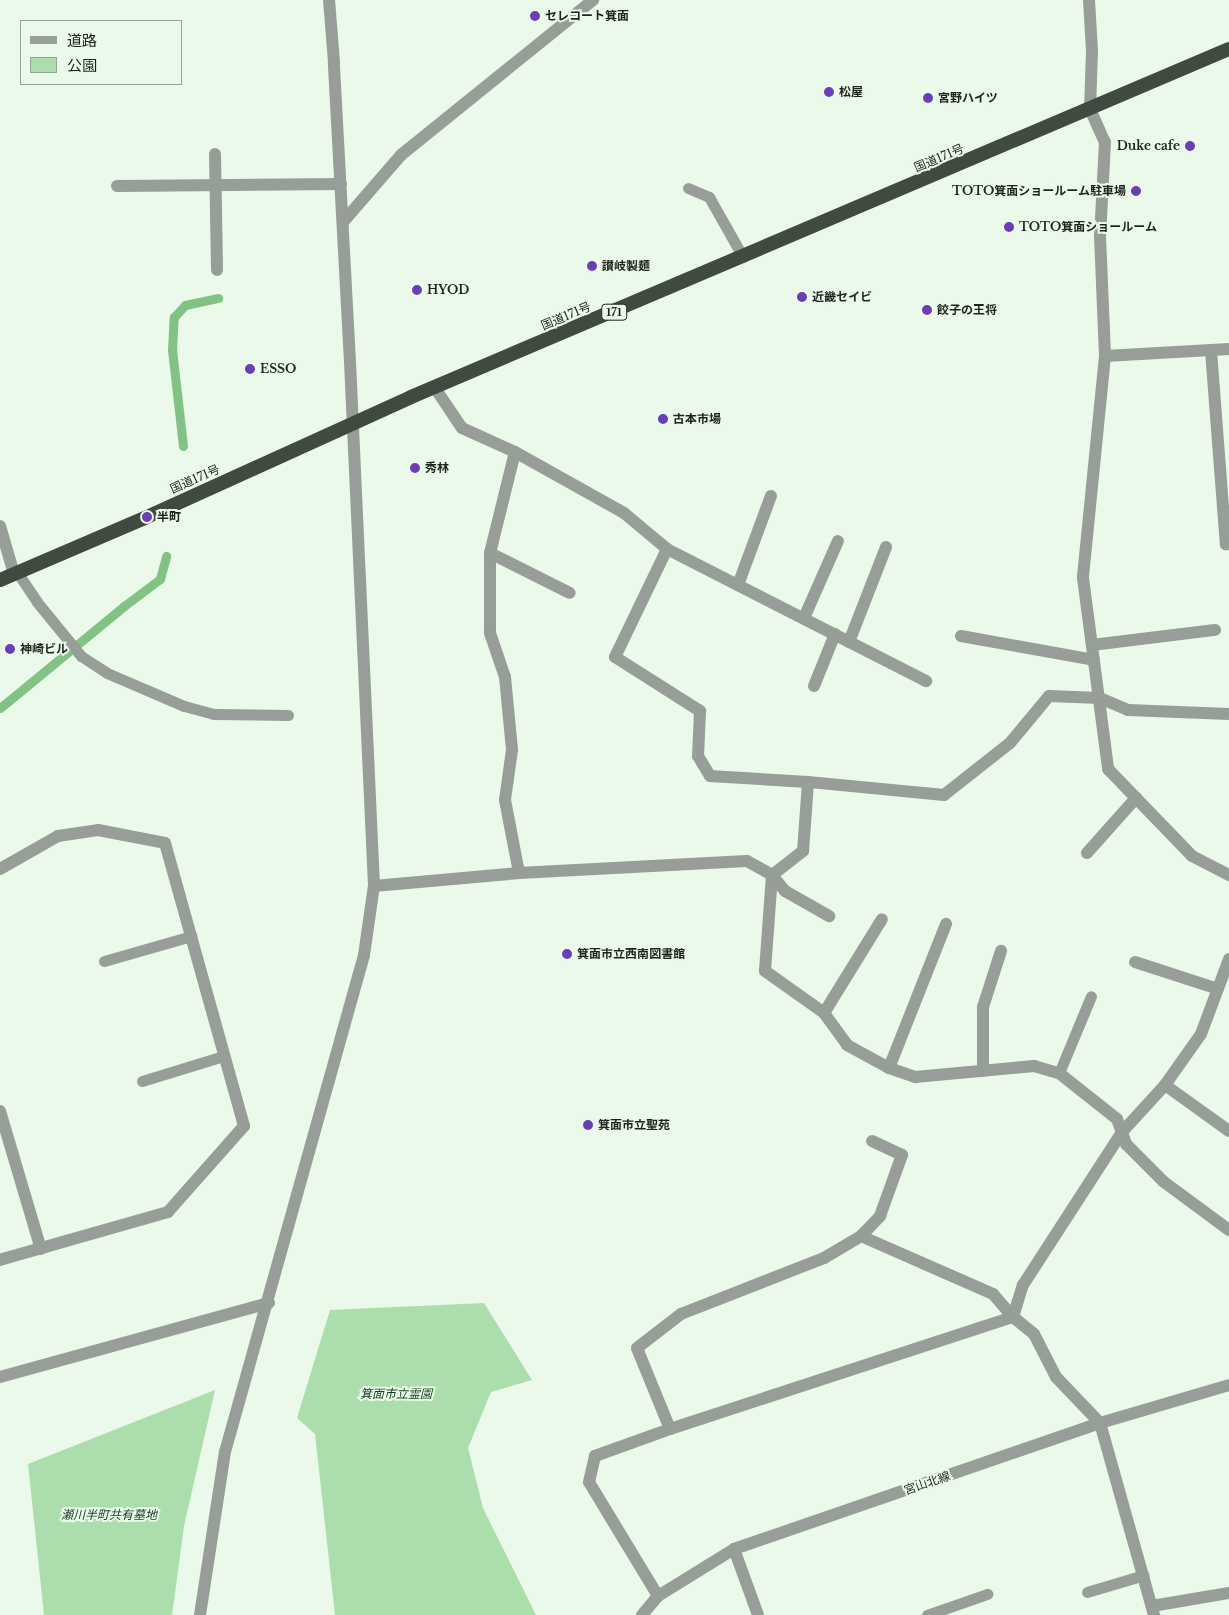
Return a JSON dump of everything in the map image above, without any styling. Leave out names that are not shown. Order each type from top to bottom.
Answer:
[{"type":"highway","name":"国道171号","points":[[0,580],[147,517],[434,388],[1090,110],[1229,49]]},
{"type":"street","points":[[200,1615],[225,1452],[364,955],[374,886],[341,184],[334,62],[328,0]]},
{"type":"street","points":[[342,222],[401,156],[593,0]]},
{"type":"street","points":[[1089,0],[1092,50],[1090,110],[1105,142],[1100,236],[1105,356],[1083,578],[1108,768],[1192,856],[1229,875]]},
{"type":"street","points":[[215,154],[217,270]]},
{"type":"street","points":[[117,186],[341,184]]},
{"type":"street","points":[[1105,356],[1229,349]]},
{"type":"street","points":[[1211,351],[1226,544],[1229,544]]},
{"type":"street","points":[[434,388],[462,428],[515,452],[624,513],[667,549],[926,681]]},
{"type":"street","points":[[515,452],[490,553],[490,633],[506,678],[512,750],[505,800],[519,873]]},
{"type":"street","points":[[738,585],[772,496]]},
{"type":"street","points":[[0,526],[16,573]]},
{"type":"street","points":[[804,618],[838,541]]},
{"type":"street","points":[[849,642],[886,547]]},
{"type":"street","points":[[667,549],[615,656],[700,711],[698,756],[710,776],[808,782],[944,795],[1010,743],[1049,696],[1100,698],[1128,710],[1229,714]]},
{"type":"street","points":[[490,553],[570,593]]},
{"type":"street","points":[[1092,645],[1215,630]]},
{"type":"street","points":[[814,686],[835,634]]},
{"type":"street","points":[[961,636],[1094,660]]},
{"type":"street","points":[[808,782],[803,851],[772,874],[765,971],[824,1012],[847,1045],[889,1068],[915,1077],[1034,1066],[1059,1073],[1117,1118],[1126,1144],[1164,1182],[1229,1230]]},
{"type":"street","points":[[1087,853],[1136,798]]},
{"type":"street","points":[[0,869],[58,836],[98,830],[165,843],[244,1126],[168,1212],[0,1260]]},
{"type":"street","points":[[374,886],[519,873],[747,861],[772,874],[785,891],[829,916]]},
{"type":"street","points":[[824,1012],[882,919]]},
{"type":"street","points":[[889,1068],[946,924]]},
{"type":"street","points":[[984,1071],[983,1007],[1001,951]]},
{"type":"street","points":[[1013,1318],[1023,1285],[1122,1132],[1165,1085],[1201,1034],[1229,959]]},
{"type":"street","points":[[1134,962],[1218,989]]},
{"type":"street","points":[[1165,1085],[1229,1131]]},
{"type":"street","points":[[0,1112],[41,1249]]},
{"type":"street","points":[[670,1429],[636,1348],[681,1314],[824,1258],[861,1236],[880,1216],[902,1155],[872,1141]]},
{"type":"street","points":[[861,1236],[994,1294],[1013,1318],[1034,1334],[1056,1377],[1100,1423],[1153,1611],[1229,1594]]},
{"type":"street","points":[[0,1377],[268,1303]]},
{"type":"street","points":[[658,1596],[589,1482],[595,1456],[670,1429],[1013,1318]]},
{"type":"street","name":"宮山北線","points":[[642,1615],[658,1596],[734,1549],[1100,1423],[1229,1384]]},
{"type":"street","points":[[734,1549],[758,1615]]},
{"type":"lane","points":[[688,188],[709,197],[744,257]]},
{"type":"lane","points":[[16,573],[70,643],[82,656],[107,673],[184,706],[214,714],[288,715]]},
{"type":"lane","points":[[104,960],[191,936]]},
{"type":"lane","points":[[1059,1073],[1091,996]]},
{"type":"lane","points":[[142,1081],[224,1056]]},
{"type":"lane","points":[[1087,1592],[1144,1575]]},
{"type":"lane","points":[[927,1615],[987,1594]]},
{"type":"green space","name":"箕面市立霊園","points":[[484,1303],[532,1380],[491,1392],[468,1448],[483,1508],[536,1615],[335,1615],[315,1434],[297,1418],[330,1310]]},
{"type":"green space","name":"瀬川半町共有墓地","points":[[215,1390],[184,1526],[172,1615],[44,1615],[28,1464]]},
{"type":"waterway","points":[[183,446],[172,350],[174,317],[185,305],[218,298]]},
{"type":"waterway","points":[[0,708],[124,606],[160,579],[166,556]]},
{"type":"place","name":"セレコート箕面","points":[[535,16]]},
{"type":"place","name":"松屋","points":[[829,92]]},
{"type":"place","name":"宮野ハイツ","points":[[928,98]]},
{"type":"place","name":"Duke cafe","points":[[1190,146]]},
{"type":"place","name":"TOTO箕面ショールーム駐車場","points":[[1136,191]]},
{"type":"place","name":"TOTO箕面ショールーム","points":[[1009,227]]},
{"type":"place","name":"讃岐製麺","points":[[592,266]]},
{"type":"place","name":"HYOD","points":[[417,290]]},
{"type":"place","name":"近畿セイビ","points":[[802,297]]},
{"type":"place","name":"餃子の王将","points":[[927,310]]},
{"type":"place","name":"ESSO","points":[[250,369]]},
{"type":"place","name":"古本市場","points":[[663,419]]},
{"type":"place","name":"秀林","points":[[415,468]]},
{"type":"place","name":"半町","points":[[147,517]]},
{"type":"place","name":"神崎ビル","points":[[10,649]]},
{"type":"place","name":"箕面市立西南図書館","points":[[567,954]]},
{"type":"place","name":"箕面市立聖苑","points":[[588,1125]]}]
